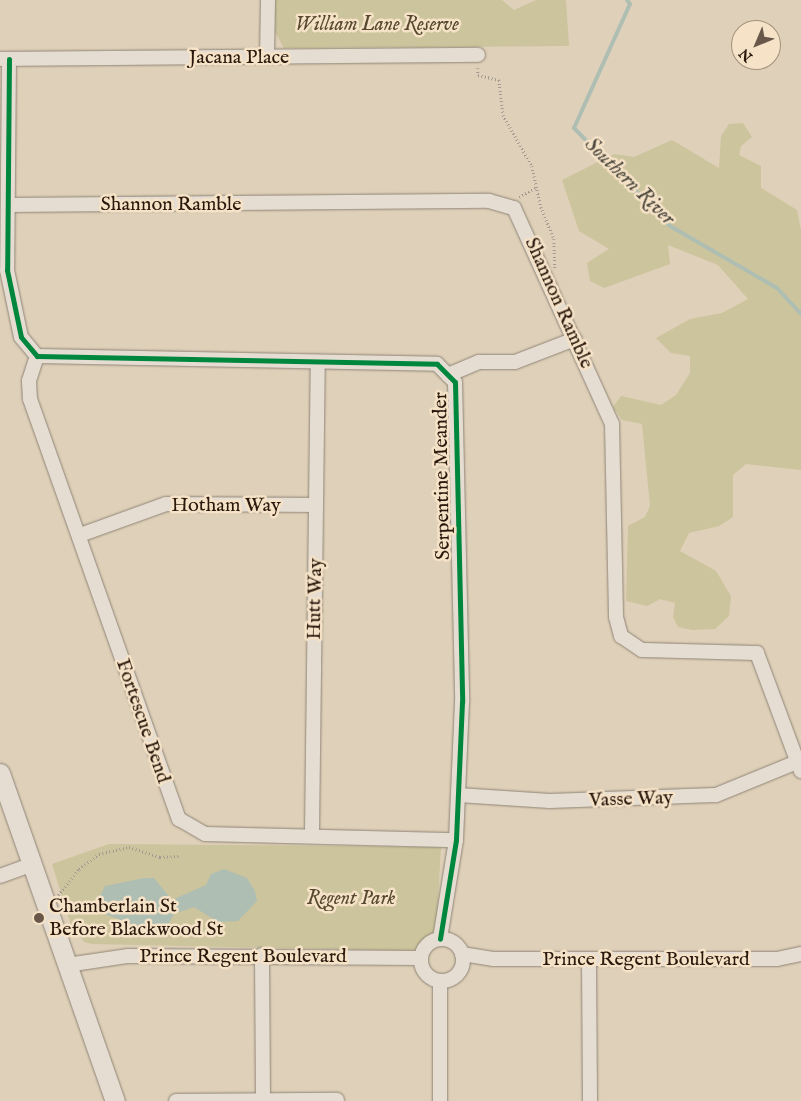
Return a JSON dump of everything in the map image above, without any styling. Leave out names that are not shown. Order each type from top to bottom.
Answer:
[{"type":"main road","points":[[0,773],[115,1101]]},
{"type":"street","points":[[268,0],[268,57]]},
{"type":"street","name":"Jacana Place","points":[[4,59],[478,55]]},
{"type":"street","points":[[4,59],[9,205],[4,270],[21,336],[37,356]]},
{"type":"street","name":"Shannon Ramble","points":[[9,205],[490,202],[510,207],[522,218],[612,424],[616,617],[621,636],[642,650],[758,653],[799,766]]},
{"type":"street","points":[[448,375],[479,362],[515,362],[575,339]]},
{"type":"street","name":"Serpentine Meander","points":[[37,356],[437,364],[455,382],[462,702],[456,840],[440,939]]},
{"type":"street","name":"Fortescue Bend","points":[[37,356],[29,381],[30,399],[80,535],[179,819],[205,834],[312,834],[456,840]]},
{"type":"street","name":"Hutt Way","points":[[312,834],[318,363]]},
{"type":"street","name":"Hotham Way","points":[[80,535],[166,504],[316,505]]},
{"type":"street","name":"Vasse Way","points":[[458,795],[559,801],[716,795],[799,766]]},
{"type":"street","points":[[0,876],[31,865]]},
{"type":"street","points":[[440,939],[455,943],[462,954],[460,971],[440,981],[426,974],[420,958],[427,944],[440,939]]},
{"type":"street","name":"Prince Regent Boulevard","points":[[462,954],[493,959],[776,959],[801,954]]},
{"type":"street","points":[[262,955],[263,1100]]},
{"type":"street","name":"Prince Regent Boulevard","points":[[67,965],[128,956],[262,955],[420,958]]},
{"type":"street","points":[[589,959],[590,1101]]},
{"type":"street","points":[[440,981],[440,1101]]},
{"type":"street","points":[[176,1101],[337,1100]]},
{"type":"path","points":[[478,55],[478,75],[499,80],[503,115],[525,151],[537,187],[558,266],[547,274]]},
{"type":"path","points":[[510,207],[537,187]]},
{"type":"path","points":[[55,897],[99,854],[129,848],[160,857],[179,856]]},
{"type":"green space","name":"William Lane Reserve","points":[[275,0],[502,0],[514,10],[536,0],[566,0],[569,46],[284,48],[275,32]]},
{"type":"green space","points":[[743,123],[752,137],[741,146],[739,155],[761,166],[761,188],[797,210],[801,230],[801,470],[746,464],[733,475],[733,517],[719,526],[689,533],[680,551],[716,571],[731,596],[729,616],[715,629],[692,630],[678,627],[673,617],[675,603],[660,599],[647,606],[626,601],[628,526],[645,517],[650,506],[642,424],[622,420],[613,407],[621,396],[661,405],[676,395],[690,373],[690,356],[671,353],[656,338],[690,319],[722,313],[748,299],[718,265],[668,245],[670,264],[604,288],[590,281],[587,263],[609,249],[579,231],[562,180],[614,154],[634,157],[672,140],[719,168],[721,136],[729,124]]},
{"type":"green space","name":"Regent Park","points":[[109,844],[441,847],[436,935],[417,951],[92,944],[84,942],[71,925],[52,864]]},
{"type":"shaded area","points":[[224,869],[247,878],[255,891],[257,901],[238,921],[218,922],[194,907],[174,914],[168,925],[154,932],[99,912],[95,905],[105,886],[144,878],[154,878],[172,900],[206,885],[211,874]]},
{"type":"waterway","name":"Southern River","points":[[627,0],[630,4],[574,128],[670,226],[777,288],[801,314]]},
{"type":"cycle path","points":[[9,59],[7,270],[21,337],[37,356],[437,364],[455,382],[462,702],[456,840],[440,939]]},
{"type":"place","name":"Chamberlain St Before Blackwood St","points":[[39,918]]}]
